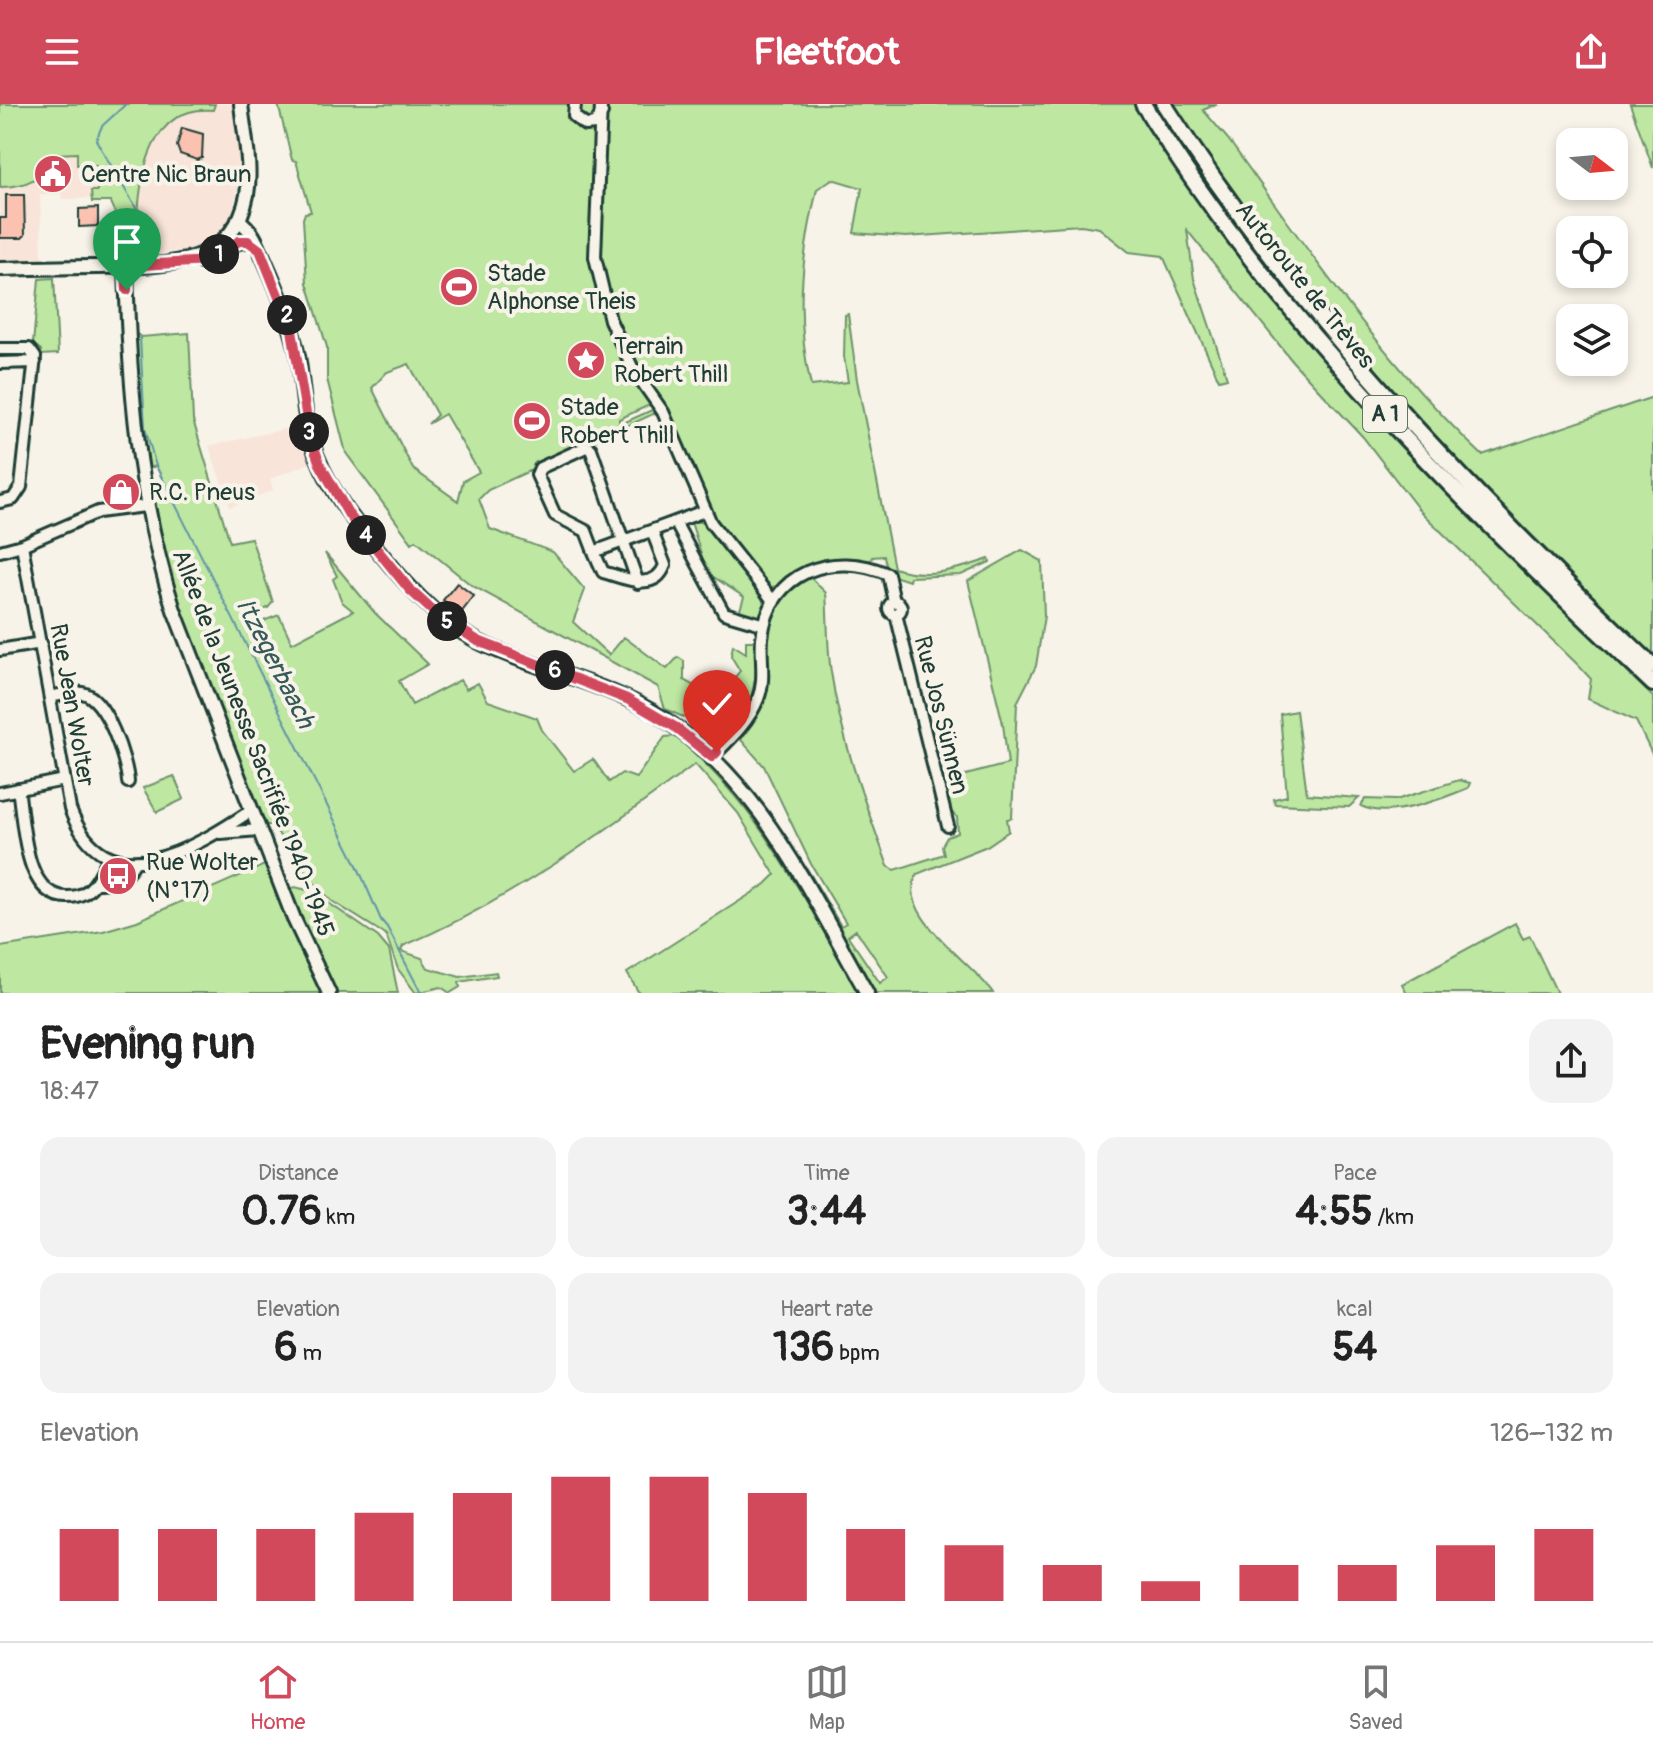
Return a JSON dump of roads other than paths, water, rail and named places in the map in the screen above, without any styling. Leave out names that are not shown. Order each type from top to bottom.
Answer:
[{"type":"highway","name":"Autoroute de Trèves","points":[[1164,105],[1237,212],[1337,341],[1448,463],[1653,666]]},
{"type":"highway","name":"Autoroute de Trèves","points":[[1147,110],[1251,258],[1324,348],[1436,470],[1653,684]]},
{"type":"main road","points":[[169,264],[207,252],[235,225],[248,184],[241,104]]},
{"type":"main road","points":[[235,225],[260,250]]},
{"type":"main road","points":[[235,225],[255,236],[292,330],[310,437],[320,464],[349,515],[410,590],[435,613],[478,641],[627,699],[675,727],[712,757],[761,812],[867,993]]},
{"type":"main road","points":[[0,269],[208,261],[233,242],[248,241]]},
{"type":"main road","name":"Allée de la Jeunesse Sacrifiée 1940-1945","points":[[126,266],[135,429],[145,506],[174,610],[294,919],[329,993]]},
{"type":"street","points":[[575,104],[574,116],[594,138],[598,155]]},
{"type":"street","points":[[585,125],[599,121],[602,108]]},
{"type":"street","points":[[602,108],[595,257],[606,309],[619,343],[663,412],[704,511],[774,602],[762,638],[762,686],[758,701],[712,757]]},
{"type":"street","points":[[0,349],[29,349],[35,357],[21,487],[13,499],[0,502]]},
{"type":"street","points":[[0,363],[35,362]]},
{"type":"street","points":[[638,583],[591,449],[586,447],[540,468],[537,475],[555,515],[586,531],[603,572],[638,583],[653,580],[664,570],[652,531]]},
{"type":"street","points":[[0,551],[22,545],[98,512],[145,506]]},
{"type":"street","points":[[594,552],[704,511]]},
{"type":"street","points":[[675,522],[724,613],[758,623]]},
{"type":"street","name":"Rue Jean Wolter","points":[[22,545],[70,809],[78,828],[92,845],[109,857]]},
{"type":"street","name":"Rue Jos Sünnen","points":[[774,602],[786,586],[817,567],[853,563],[888,574],[894,602],[889,609],[896,614],[948,826]]},
{"type":"street","points":[[0,650],[41,643]]},
{"type":"street","points":[[50,697],[81,692],[100,704],[127,770],[128,782]]},
{"type":"street","points":[[0,793],[64,780]]},
{"type":"street","points":[[18,789],[30,862],[34,875],[46,891],[60,896],[76,896],[97,883],[118,880],[129,872],[135,862]]},
{"type":"street","points":[[97,883],[109,857],[135,862],[163,858],[218,833],[252,810]]},
{"type":"street","points":[[218,833],[260,830]]},
{"type":"waterway","name":"Itzegerbaach","points":[[126,104],[102,126],[96,140],[136,208],[137,256]]},
{"type":"waterway","name":"Itzegerbaach","points":[[140,337],[145,428],[156,466],[356,863],[381,920],[421,993]]},
{"type":"place","name":"Centre Nic Braun","points":[[53,174]]},
{"type":"place","name":"Stade Alphonse Theis","points":[[459,287]]},
{"type":"place","name":"Terrain Robert Thill","points":[[586,360]]},
{"type":"place","name":"Stade Robert Thill","points":[[532,421]]},
{"type":"place","name":"R.C. Pneus","points":[[121,492]]},
{"type":"place","name":"Rue Wolter (N°17)","points":[[118,876]]}]
